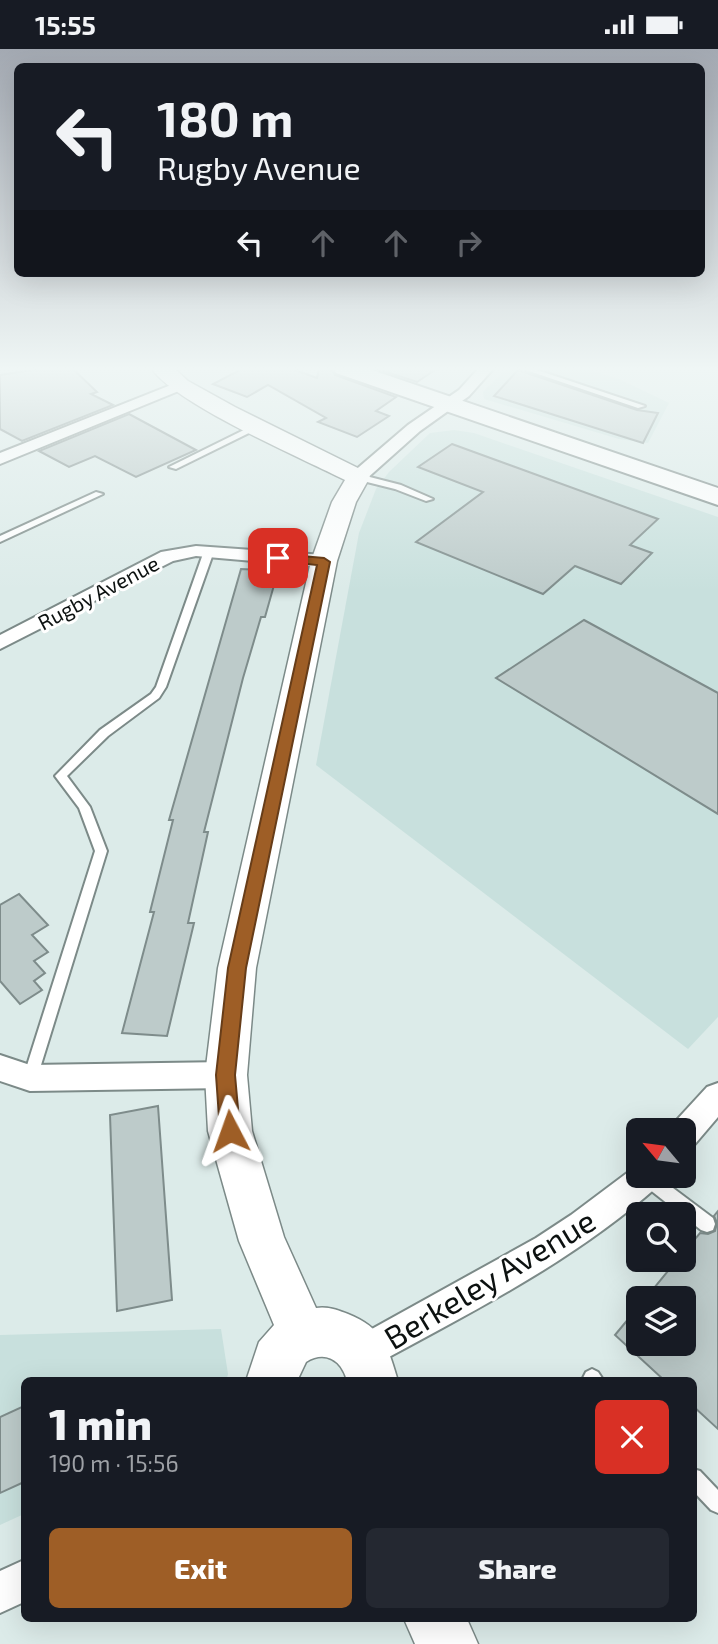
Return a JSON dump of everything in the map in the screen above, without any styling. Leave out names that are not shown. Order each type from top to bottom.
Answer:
[{"type":"main road","points":[[558,442],[718,497]]},
{"type":"street","points":[[0,459],[41,442]]},
{"type":"street","points":[[291,442],[358,477]]},
{"type":"street","points":[[303,1335],[258,1229],[230,1131],[226,1075],[237,968],[324,562],[344,502],[358,477],[398,442]]},
{"type":"street","name":"Rugby Avenue","points":[[0,643],[168,556],[209,551],[324,562]]},
{"type":"street","points":[[0,1068],[30,1078],[226,1075]]},
{"type":"street","points":[[696,1120],[718,1096]]},
{"type":"street","name":"Berkeley Avenue","points":[[369,1366],[559,1242],[632,1188]]},
{"type":"street","points":[[272,1377],[277,1359],[289,1343],[303,1335],[320,1331],[349,1338],[369,1366]]},
{"type":"street","points":[[0,1593],[21,1582]]},
{"type":"street","points":[[435,1622],[449,1644]]},
{"type":"lane","points":[[173,467],[225,442]]},
{"type":"lane","points":[[358,477],[398,487],[429,499]]},
{"type":"lane","points":[[0,539],[99,494]]},
{"type":"lane","points":[[30,1078],[101,851],[84,807],[61,776],[104,733],[155,696],[161,687],[209,551]]},
{"type":"lane","points":[[650,1188],[707,1224]]},
{"type":"lane","points":[[697,1482],[718,1503]]},
{"type":"shaded area","points":[[420,442],[501,442],[718,517],[718,1017],[688,1049],[316,765],[359,533],[376,489],[389,472]]},
{"type":"shaded area","points":[[221,1329],[228,1374],[227,1377],[21,1377],[21,1515],[0,1525],[0,1335]]},
{"type":"building","points":[[60,442],[182,442],[196,450],[136,477],[95,456],[69,467],[39,451]]},
{"type":"building","points":[[452,444],[658,519],[630,545],[652,553],[621,584],[575,566],[543,594],[416,542],[483,492],[418,467]]},
{"type":"building","points":[[241,569],[278,571],[243,678],[204,832],[208,832],[188,923],[194,923],[167,1036],[122,1033],[154,912],[150,912],[173,820],[169,820]]},
{"type":"building","points":[[584,620],[718,693],[718,814],[496,678]]},
{"type":"building","points":[[19,894],[48,925],[32,935],[48,952],[34,961],[45,973],[34,981],[42,990],[20,1004],[0,981],[0,905]]},
{"type":"building","points":[[158,1106],[172,1300],[117,1311],[110,1115]]},
{"type":"building","points":[[718,1211],[718,1429],[697,1410],[697,1377],[661,1377],[638,1356],[696,1356],[696,1286],[656,1286],[667,1272],[696,1272],[696,1238],[700,1233],[715,1231],[717,1223],[714,1216]]},
{"type":"building","points":[[626,1322],[626,1345],[615,1335]]},
{"type":"building","points":[[21,1407],[21,1483],[0,1493],[0,1417]]},
{"type":"route","points":[[230,1131],[226,1075],[237,968],[324,562],[278,558]]}]
